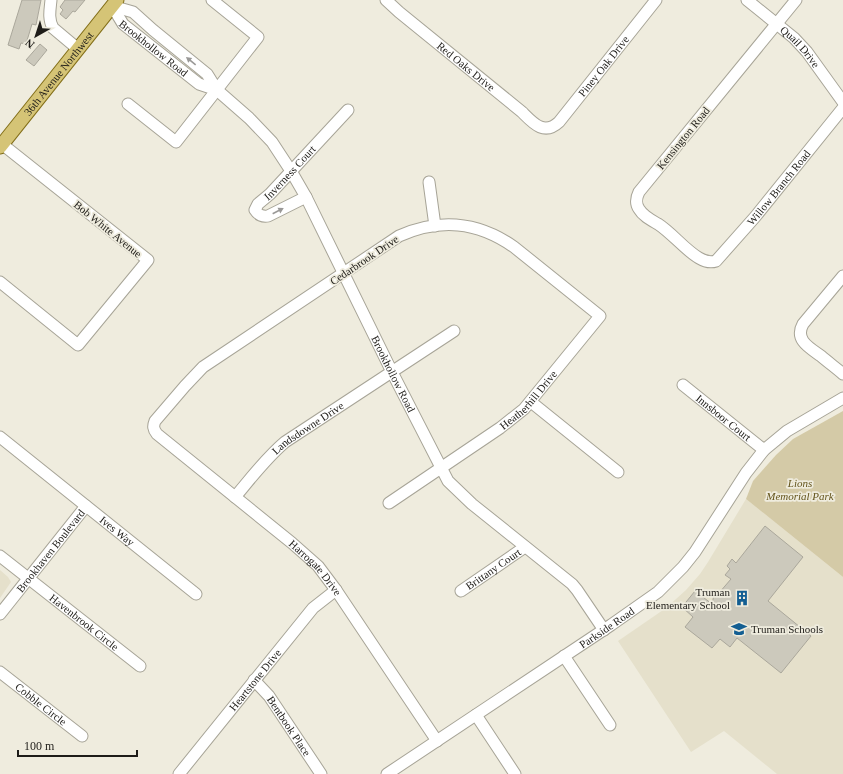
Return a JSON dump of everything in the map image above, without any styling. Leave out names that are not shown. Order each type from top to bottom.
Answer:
[{"type":"main road","name":"36th Avenue Northwest","points":[[1,146],[114,3]]},
{"type":"street","points":[[51,0],[49,17],[50,24],[78,49]]},
{"type":"street","points":[[128,104],[176,142],[258,37],[212,0]]},
{"type":"street","name":"Red Oaks Drive","points":[[386,0],[535,124],[542,128],[548,128]]},
{"type":"street","name":"Piney Oak Drive","points":[[548,128],[555,126],[559,122],[656,0]]},
{"type":"street","name":"Quail Drive","points":[[747,0],[776,23],[807,52],[843,102]]},
{"type":"street","name":"Kensington Road","points":[[710,262],[697,257],[659,224],[642,214],[637,206],[636,197],[796,0]]},
{"type":"street","name":"Brookhollow Road","points":[[114,3],[123,24],[200,84],[217,90]]},
{"type":"street","name":"Brookhollow Road","points":[[114,3],[133,12],[152,30],[207,74],[217,90],[261,130],[276,148],[306,197],[392,372],[441,468],[452,486],[566,579],[577,590],[604,630]]},
{"type":"street","name":"Willow Branch Road","points":[[710,262],[719,259],[843,108]]},
{"type":"street","name":"Inverness Court","points":[[306,197],[268,216],[263,217],[255,210],[258,204],[270,194],[348,110]]},
{"type":"street","name":"Bob White Avenue","points":[[0,282],[78,345],[148,260],[1,146]]},
{"type":"street","points":[[429,182],[434,226]]},
{"type":"street","name":"Cedarbrook Drive","points":[[154,431],[155,421],[203,367],[399,236],[422,228],[460,225],[475,227],[494,234],[514,247],[600,316]]},
{"type":"street","points":[[843,276],[803,324],[800,335],[805,344],[843,374]]},
{"type":"street","name":"Heatherhill Drive","points":[[389,503],[511,420],[531,402],[600,316]]},
{"type":"street","name":"Landsdowne Drive","points":[[235,497],[260,466],[285,442],[454,331]]},
{"type":"street","name":"Innsboor Court","points":[[683,385],[764,450]]},
{"type":"street","name":"Parkside Road","points":[[387,774],[604,630],[654,595],[684,567],[705,538],[746,473],[764,450],[787,431],[843,398]]},
{"type":"street","points":[[531,402],[618,472]]},
{"type":"street","name":"Harrogate Drive","points":[[154,431],[307,555],[318,566],[336,590],[436,741]]},
{"type":"street","name":"Ives Way","points":[[0,437],[196,594]]},
{"type":"street","name":"Brookhaven Boulevard","points":[[0,614],[86,506]]},
{"type":"street","name":"Brittany Court","points":[[461,591],[525,547]]},
{"type":"street","name":"Havenbrook Circle","points":[[0,556],[140,666]]},
{"type":"street","name":"Heartstone Drive","points":[[179,774],[313,608],[336,590]]},
{"type":"street","points":[[564,656],[610,725]]},
{"type":"street","name":"Cobble Circle","points":[[0,672],[82,736]]},
{"type":"street","name":"Bentbook Place","points":[[254,680],[269,696],[321,774]]},
{"type":"street","points":[[476,715],[515,774]]},
{"type":"shaded area","name":"Truman Schools","points":[[746,499],[843,577],[843,774],[777,774],[724,731],[691,752],[618,641],[666,608],[686,590],[708,562]]},
{"type":"shaded area","points":[[0,570],[11,582],[0,598]]},
{"type":"green space","name":"Lions Memorial Park","points":[[843,411],[843,577],[746,499],[753,481],[776,455],[793,439]]},
{"type":"building","points":[[22,0],[41,0],[36,25],[32,24],[26,44],[21,43],[19,49],[8,45]]},
{"type":"building","points":[[65,0],[85,0],[75,12],[73,11],[66,19],[60,14],[63,10],[60,7]]},
{"type":"building","points":[[40,44],[47,50],[34,66],[26,60]]},
{"type":"building","name":"Truman Elementary School","points":[[765,526],[803,557],[768,601],[811,636],[781,673],[737,638],[730,647],[720,639],[712,648],[685,627],[693,617],[682,607],[695,591],[712,604],[714,595],[719,593],[731,579],[725,575],[730,569],[727,566],[732,559],[736,563]]},
{"type":"place","name":"Truman Elementary School","points":[[742,598]]},
{"type":"place","name":"Truman Schools","points":[[739,629]]}]
